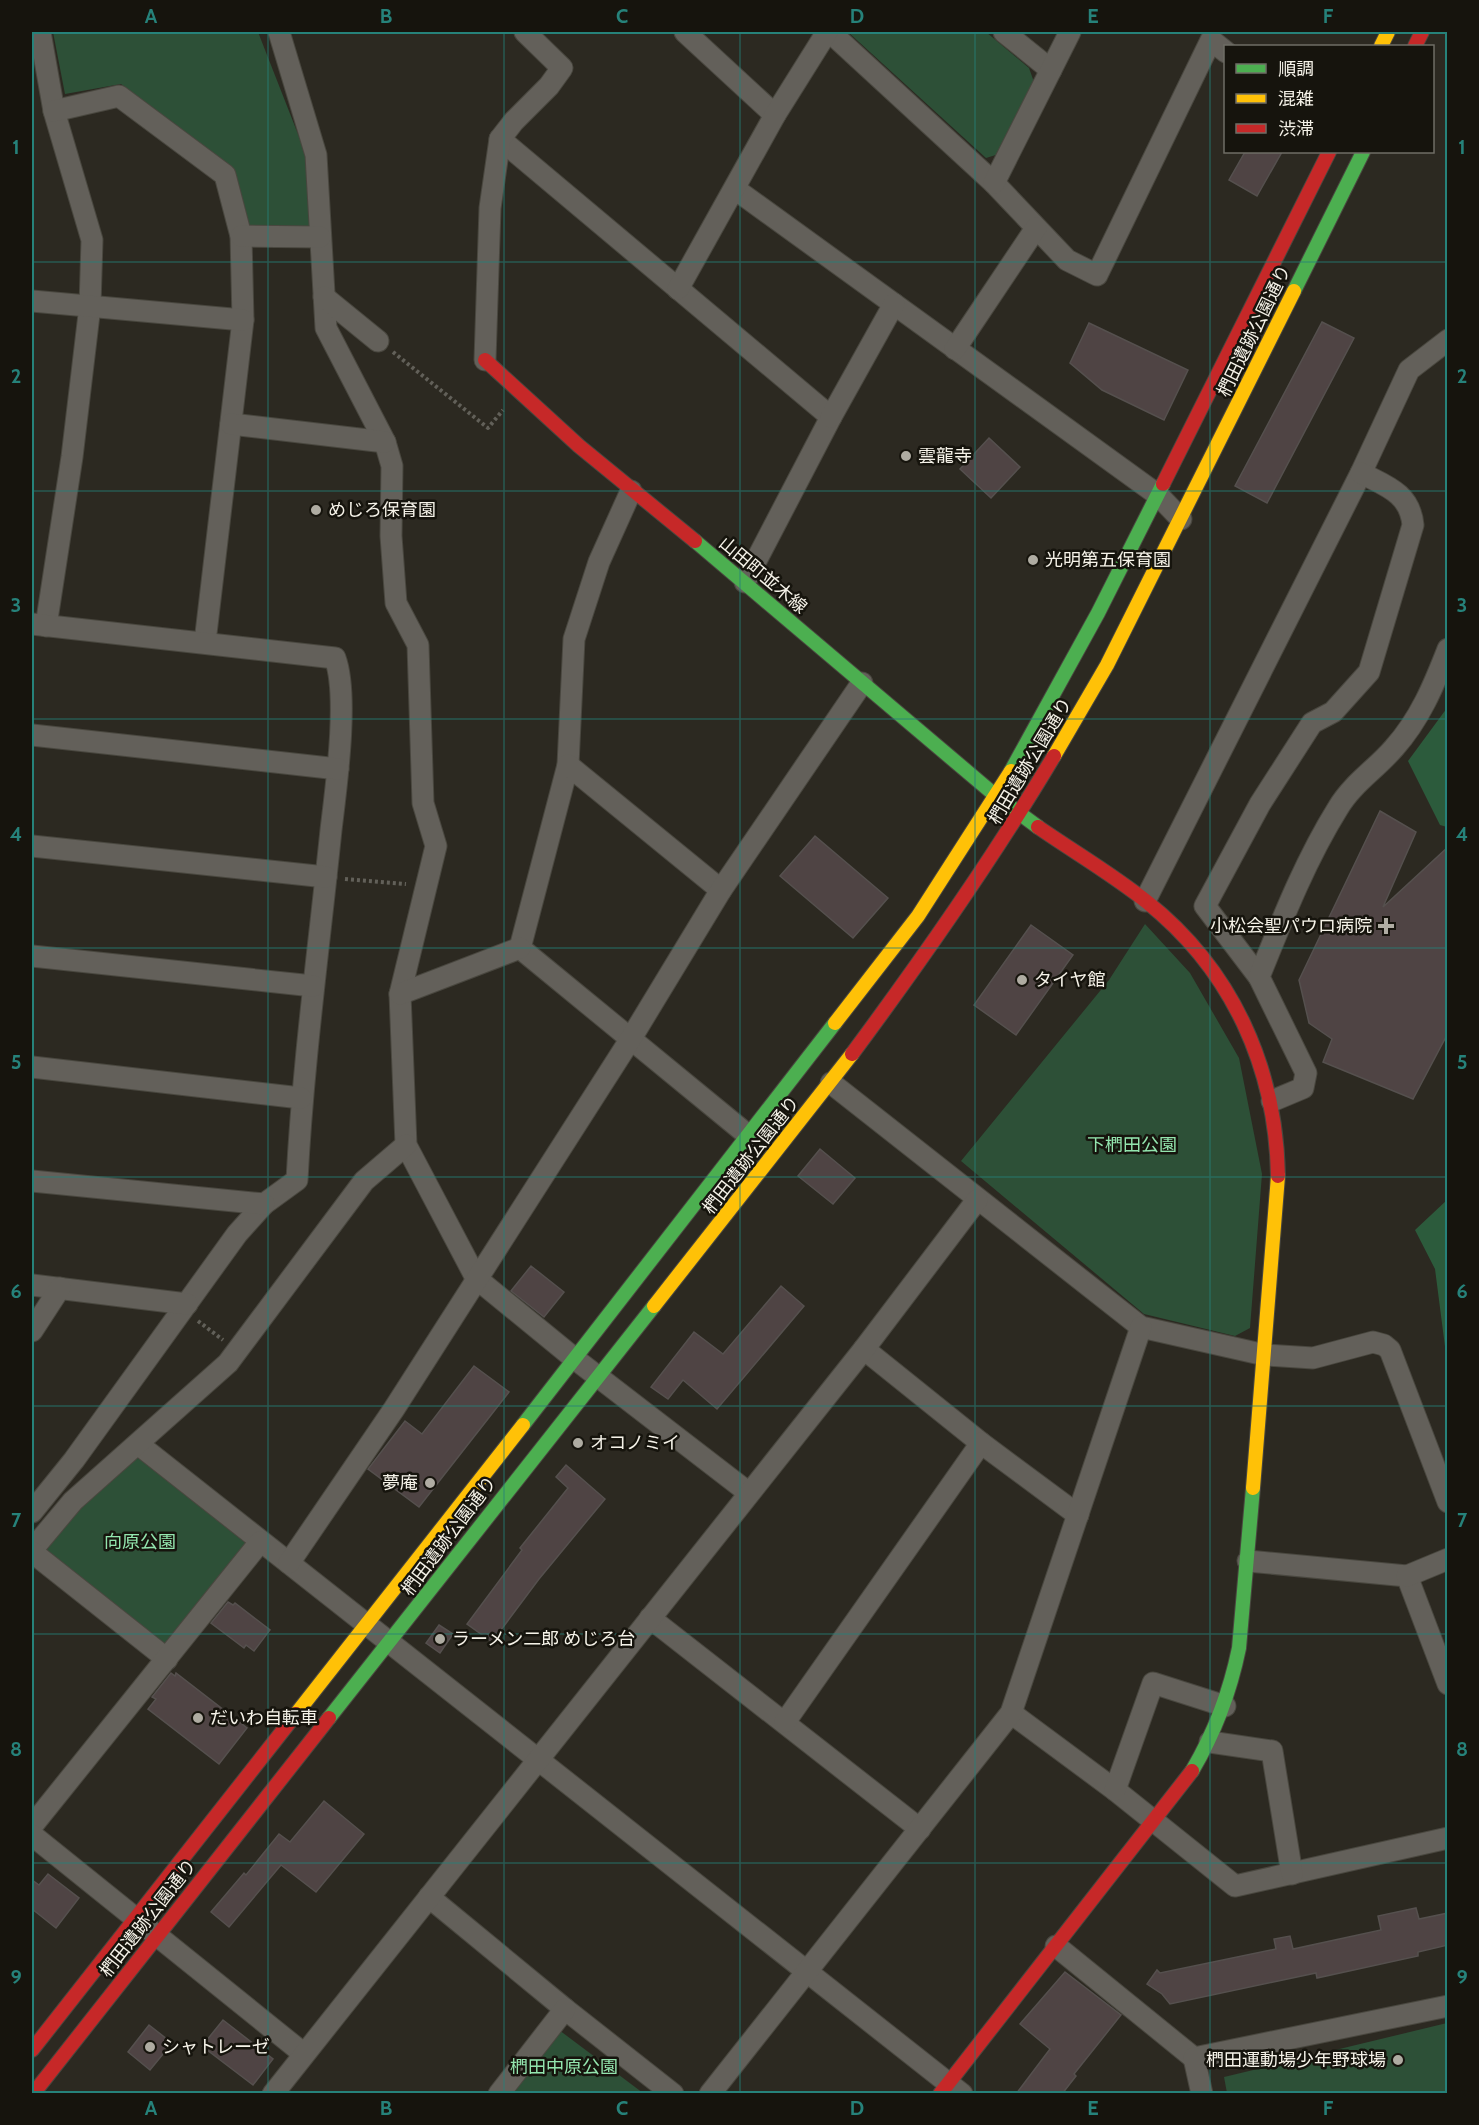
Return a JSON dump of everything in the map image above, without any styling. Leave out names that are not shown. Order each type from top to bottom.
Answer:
[{"type":"street","points":[[32,1512],[74,1460],[237,1234],[264,1204],[297,1180],[301,1098],[338,770],[340,674],[335,658],[39,625],[72,457],[90,306],[92,240],[54,111],[40,32]]},
{"type":"street","points":[[279,32],[316,155],[326,328],[385,442],[392,466],[391,536],[396,603],[418,645],[423,803],[436,846],[424,886],[400,994],[406,1146],[476,1278],[575,1359],[749,1493]]},
{"type":"street","points":[[485,360],[490,208],[500,140],[514,121],[549,86],[562,68],[525,32]]},
{"type":"street","points":[[685,32],[775,115]]},
{"type":"street","points":[[678,289],[775,115],[828,32],[994,183],[1067,260],[1097,275],[1213,39]]},
{"type":"street","points":[[1004,32],[1051,70]]},
{"type":"street","points":[[994,183],[1070,32]]},
{"type":"street","points":[[54,111],[119,96],[225,175],[241,236],[243,321],[205,642]]},
{"type":"street","points":[[500,140],[831,417]]},
{"type":"street","name":"椚田遺跡公園通り","points":[[32,2050],[575,1359],[918,916],[996,796],[1087,633],[1329,153]]},
{"type":"street","name":"椚田遺跡公園通り","points":[[33,2094],[831,1083],[923,959],[1019,815],[1107,665],[1363,153]]},
{"type":"street","points":[[735,189],[1158,495],[1181,519]]},
{"type":"street","points":[[955,349],[1036,228]]},
{"type":"street","points":[[241,236],[320,237]]},
{"type":"street","points":[[324,297],[378,341]]},
{"type":"street","points":[[32,301],[243,321]]},
{"type":"street","points":[[745,582],[831,417],[894,304]]},
{"type":"street","points":[[1145,901],[1360,473],[1409,370],[1448,340]]},
{"type":"street","name":"山田町並木線","points":[[485,360],[631,491],[745,582],[1019,815],[1145,901],[1189,939],[1223,983],[1250,1033],[1272,1101],[1278,1139],[1278,1184],[1265,1355],[1239,1648],[1225,1706],[1210,1742],[1179,1791],[1056,1946],[950,2090]]},
{"type":"street","points":[[231,424],[385,442]]},
{"type":"street","points":[[1272,1101],[1303,1088],[1306,1073],[1259,977],[1205,906],[1260,804],[1312,723],[1333,712],[1369,672],[1413,525],[1412,510],[1398,493],[1360,473]]},
{"type":"street","points":[[520,948],[568,765],[574,639],[599,562],[631,491]]},
{"type":"street","points":[[1259,977],[1293,893],[1338,806],[1394,749],[1412,725],[1433,688],[1448,648]]},
{"type":"street","points":[[289,1563],[394,1409],[630,1040],[721,890],[862,683]]},
{"type":"street","points":[[32,735],[338,770]]},
{"type":"street","points":[[568,765],[721,890]]},
{"type":"street","points":[[32,846],[326,877]]},
{"type":"street","points":[[400,994],[520,948]]},
{"type":"street","points":[[520,948],[749,1136]]},
{"type":"street","points":[[32,956],[313,986]]},
{"type":"street","points":[[32,1067],[301,1098]]},
{"type":"street","points":[[831,1083],[1141,1327],[1265,1355],[1313,1358],[1372,1342],[1383,1345],[1390,1350],[1448,1502]]},
{"type":"street","points":[[167,1659],[32,1551],[73,1501],[228,1362],[364,1181],[406,1146]]},
{"type":"street","points":[[32,1181],[264,1204]]},
{"type":"street","points":[[273,2094],[536,1759],[864,1349],[977,1200]]},
{"type":"street","points":[[32,1285],[185,1307]]},
{"type":"street","points":[[32,1331],[60,1288]]},
{"type":"street","points":[[710,2094],[1011,1713],[1141,1327]]},
{"type":"street","points":[[864,1349],[981,1443],[1077,1515]]},
{"type":"street","points":[[785,1722],[981,1443]]},
{"type":"street","points":[[138,1444],[807,1971],[950,2090]]},
{"type":"street","points":[[32,1826],[260,1542]]},
{"type":"street","points":[[1248,1562],[1407,1576],[1448,1559]]},
{"type":"street","points":[[1407,1576],[1448,1684]]},
{"type":"street","points":[[650,1618],[920,1829]]},
{"type":"street","points":[[1115,1790],[1153,1683],[1225,1706]]},
{"type":"street","points":[[1011,1713],[1115,1790],[1235,1886],[1448,1838]]},
{"type":"street","points":[[1210,1742],[1272,1751],[1292,1874]]},
{"type":"street","points":[[32,1836],[304,2054]]},
{"type":"street","points":[[429,1897],[565,2009],[674,2094]]},
{"type":"street","points":[[1056,1946],[1194,2058],[1202,2094]]},
{"type":"street","points":[[1194,2058],[1448,2006]]},
{"type":"street","points":[[499,2094],[565,2009]]},
{"type":"path","points":[[378,341],[488,428],[518,392]]},
{"type":"path","points":[[326,877],[424,886]]},
{"type":"path","points":[[185,1307],[237,1351]]},
{"type":"green space","points":[[53,32],[258,32],[305,152],[312,230],[246,229],[231,170],[121,84],[65,94]]},
{"type":"green space","points":[[848,32],[986,32],[1029,68],[1034,82],[999,154],[986,158]]},
{"type":"green space","points":[[1447,708],[1448,827],[1440,825],[1408,761]]},
{"type":"green space","name":"下椚田公園","points":[[1145,924],[1190,973],[1239,1058],[1262,1174],[1250,1328],[1235,1336],[1144,1314],[961,1161],[1109,980]]},
{"type":"green space","points":[[1447,1200],[1447,1362],[1435,1269],[1415,1230]]},
{"type":"green space","name":"向原公園","points":[[138,1444],[260,1542],[167,1659],[32,1550]]},
{"type":"green space","name":"椚田運動場少年野球場","points":[[1447,2023],[1447,2093],[1227,2093],[1224,2077]]},
{"type":"green space","name":"椚田中原公園","points":[[559,2030],[643,2093],[511,2094]]},
{"type":"building","points":[[1244,153],[1281,153],[1257,196],[1229,180]]},
{"type":"building","points":[[1322,322],[1354,338],[1267,503],[1235,486]]},
{"type":"building","points":[[1089,323],[1188,370],[1164,420],[1102,390],[1070,363]]},
{"type":"building","points":[[989,438],[1020,467],[991,498],[960,469]]},
{"type":"building","name":"小松会聖パウロ病院","points":[[1380,811],[1416,832],[1383,907],[1448,847],[1448,1033],[1413,1099],[1323,1062],[1332,1039],[1309,1023],[1299,980]]},
{"type":"building","points":[[815,836],[888,898],[853,938],[780,876]]},
{"type":"building","points":[[1031,925],[1073,955],[1016,1035],[974,1005]]},
{"type":"building","points":[[820,1149],[855,1178],[833,1204],[798,1176]]},
{"type":"building","points":[[531,1266],[564,1292],[544,1317],[511,1291]]},
{"type":"building","points":[[781,1286],[804,1306],[717,1409],[683,1380],[668,1399],[651,1387],[694,1332],[723,1354]]},
{"type":"building","points":[[474,1366],[509,1392],[419,1507],[368,1469],[405,1421],[422,1434]]},
{"type":"building","points":[[566,1465],[605,1499],[539,1579],[492,1642],[467,1624],[522,1550],[520,1548],[568,1488],[556,1477]]},
{"type":"building","points":[[228,1602],[233,1605],[235,1603],[270,1630],[254,1651],[246,1645],[244,1648],[211,1623]]},
{"type":"building","name":"ラーメン二郎 めじろ台","points":[[439,1625],[453,1634],[440,1653],[426,1643]]},
{"type":"building","name":"だいわ自転車","points":[[171,1673],[175,1676],[176,1673],[247,1728],[219,1764],[148,1709],[156,1699],[152,1697]]},
{"type":"building","points":[[324,1801],[364,1834],[316,1892],[281,1865],[229,1927],[211,1912],[244,1873],[246,1875],[279,1834],[290,1842]]},
{"type":"building","points":[[48,1874],[79,1898],[56,1928],[32,1909],[32,1880],[39,1885]]},
{"type":"building","points":[[1416,1908],[1419,1919],[1448,1913],[1448,1945],[1418,1952],[1418,1956],[1317,1978],[1316,1973],[1170,2004],[1162,1994],[1147,1984],[1157,1970],[1160,1973],[1276,1949],[1274,1939],[1290,1936],[1293,1949],[1381,1930],[1378,1916]]},
{"type":"building","points":[[1065,1972],[1121,2015],[1074,2074],[1076,2076],[1062,2094],[1016,2094],[1050,2049],[1020,2024]]},
{"type":"building","points":[[223,2020],[273,2059],[253,2085],[202,2046]]},
{"type":"building","name":"シャトレーゼ","points":[[149,2025],[172,2043],[150,2070],[128,2052]]},
{"type":"traffic: fast","points":[[1294,291],[1363,153]]},
{"type":"traffic: fast","points":[[1011,771],[1098,613],[1163,484]]},
{"type":"traffic: fast","points":[[695,541],[996,796],[1038,827]]},
{"type":"traffic: fast","points":[[523,1425],[835,1023]]},
{"type":"traffic: fast","points":[[329,1718],[654,1306]]},
{"type":"traffic: fast","points":[[1192,1771],[1221,1711],[1239,1648],[1253,1488]]},
{"type":"traffic: slow","points":[[1382,45],[1388,32]]},
{"type":"traffic: slow","points":[[1054,756],[1107,665],[1294,291]]},
{"type":"traffic: slow","points":[[835,1023],[918,916],[1011,771]]},
{"type":"traffic: slow","points":[[654,1306],[852,1054]]},
{"type":"traffic: slow","points":[[1253,1488],[1278,1176]]},
{"type":"traffic: slow","points":[[296,1714],[523,1425]]},
{"type":"traffic: jam","points":[[1416,45],[1422,32]]},
{"type":"traffic: jam","points":[[1163,484],[1328,153]]},
{"type":"traffic: jam","points":[[485,360],[579,446],[695,541]]},
{"type":"traffic: jam","points":[[852,1054],[957,908],[1054,756]]},
{"type":"traffic: jam","points":[[1038,827],[1147,902],[1177,929],[1203,958],[1225,990],[1244,1024],[1258,1059],[1269,1097],[1278,1176]]},
{"type":"traffic: jam","points":[[32,2050],[296,1714]]},
{"type":"traffic: jam","points":[[33,2094],[329,1718]]},
{"type":"traffic: jam","points":[[940,2094],[1192,1771]]},
{"type":"place","name":"雲龍寺","points":[[906,456]]},
{"type":"place","name":"めじろ保育園","points":[[316,510]]},
{"type":"place","name":"光明第五保育園","points":[[1033,560]]},
{"type":"place","name":"小松会聖パウロ病院","points":[[1386,926]]},
{"type":"place","name":"タイヤ館","points":[[1022,980]]},
{"type":"place","name":"オコノミイ","points":[[578,1443]]},
{"type":"place","name":"夢庵","points":[[430,1483]]},
{"type":"place","name":"ラーメン二郎 めじろ台","points":[[440,1639]]},
{"type":"place","name":"だいわ自転車","points":[[198,1718]]},
{"type":"place","name":"シャトレーゼ","points":[[150,2047]]},
{"type":"place","name":"椚田運動場少年野球場","points":[[1398,2060]]}]
